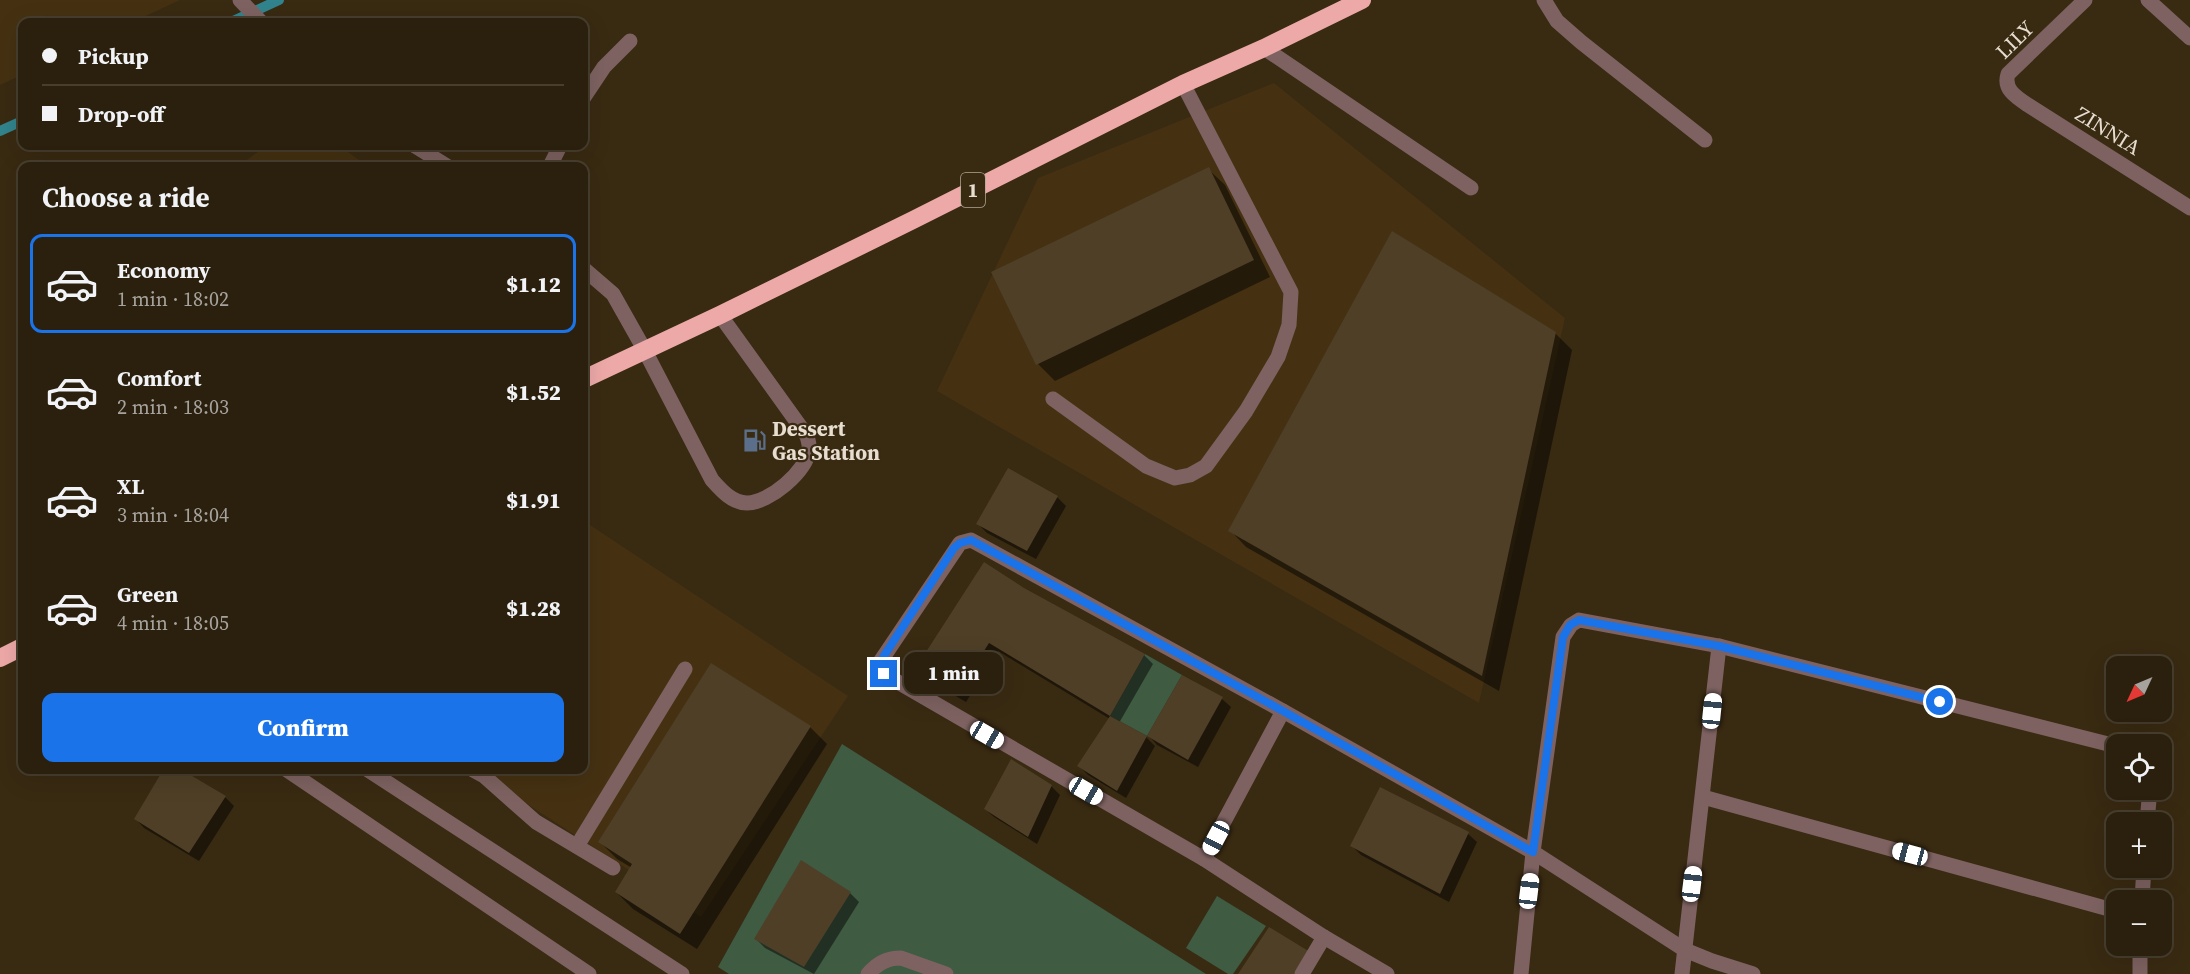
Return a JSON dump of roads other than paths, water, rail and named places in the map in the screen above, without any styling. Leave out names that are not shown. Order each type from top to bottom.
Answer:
[{"type":"highway","name":"1","points":[[588,377],[720,315],[1183,84],[1264,48],[1356,1]]},
{"type":"highway","points":[[0,658],[18,649]]},
{"type":"street","points":[[240,0],[257,18]]},
{"type":"street","points":[[1544,0],[1557,21],[1581,42],[1705,140]]},
{"type":"street","name":"LILY","points":[[2007,87],[2008,74],[2085,0]]},
{"type":"street","points":[[2148,0],[2190,38]]},
{"type":"street","points":[[588,91],[604,67],[630,41]]},
{"type":"street","points":[[1264,48],[1471,188]]},
{"type":"street","points":[[1053,399],[1146,466],[1175,478],[1190,475],[1206,466],[1246,411],[1278,357],[1289,325],[1291,292],[1183,84]]},
{"type":"street","name":"ZINNIA","points":[[2007,87],[2028,105],[2190,208]]},
{"type":"street","points":[[421,150],[441,162]]},
{"type":"street","points":[[588,272],[613,294],[712,480],[728,496],[745,504],[763,500],[794,478],[810,449],[807,436],[720,315]]},
{"type":"street","points":[[1387,974],[1324,937],[1204,859],[889,678],[878,665],[954,548],[960,543],[971,540],[1283,711],[1533,852],[1685,950],[1753,974]]},
{"type":"street","points":[[1521,974],[1533,852],[1563,637],[1570,625],[1579,620],[1719,646],[2106,743]]},
{"type":"street","points":[[1682,974],[1719,646]]},
{"type":"street","points":[[577,846],[685,669]]},
{"type":"street","points":[[1204,859],[1283,711]]},
{"type":"street","points":[[293,774],[589,974]]},
{"type":"street","points":[[374,774],[682,974]]},
{"type":"street","points":[[480,774],[536,822],[613,868]]},
{"type":"street","points":[[1702,797],[2106,908]]},
{"type":"street","points":[[1302,974],[1324,937]]},
{"type":"street","points":[[2140,956],[2140,974]]},
{"type":"street","points":[[868,974],[885,960],[901,958],[946,974]]},
{"type":"waterway","points":[[240,18],[279,0]]},
{"type":"waterway","points":[[0,131],[18,123]]},
{"type":"place","name":"Dessert Gas Station","points":[[754,441]]}]
